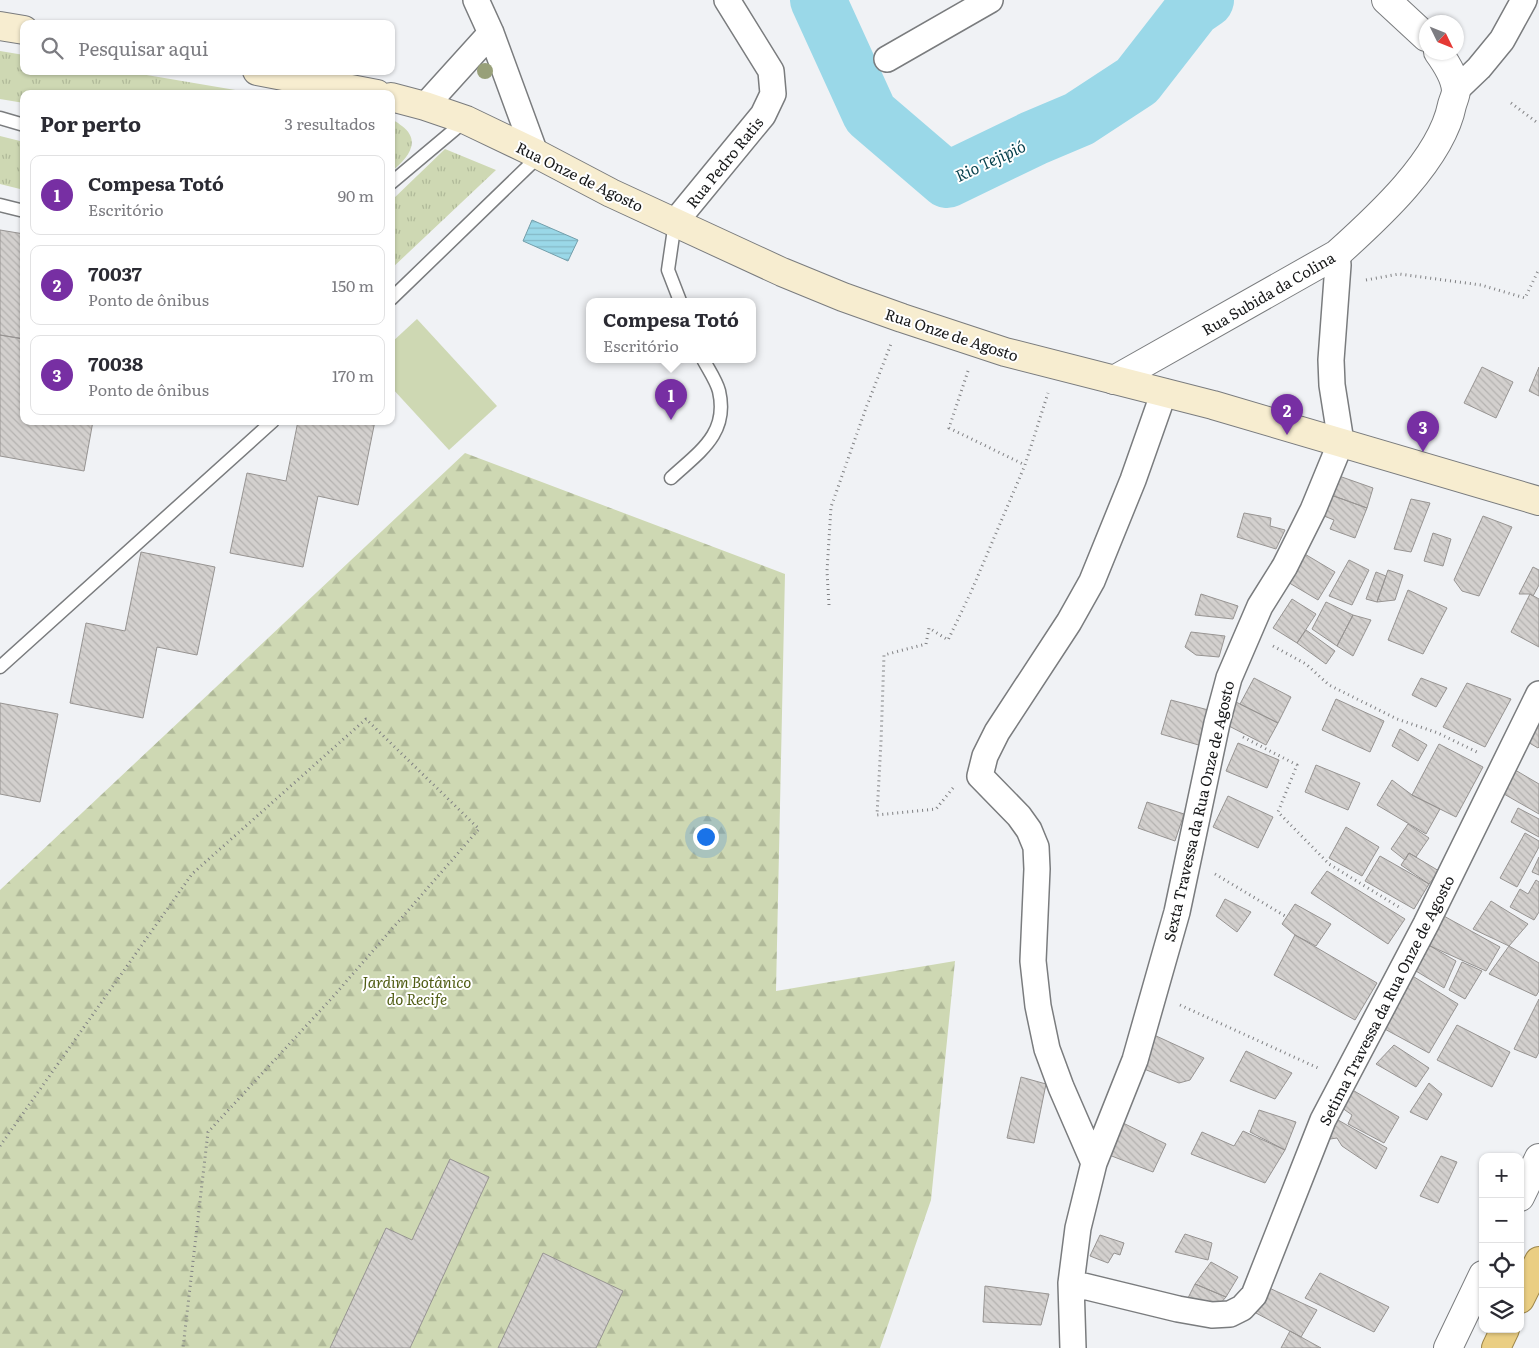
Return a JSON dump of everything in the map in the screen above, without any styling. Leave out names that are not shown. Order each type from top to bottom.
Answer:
[{"type":"highway","points":[[1524,1291],[1539,1261]]},
{"type":"highway","points":[[1496,1348],[1503,1333]]},
{"type":"main road","points":[[0,26],[20,29]]},
{"type":"main road","points":[[278,75],[356,90]]},
{"type":"main road","name":"Rua Onze de Agosto","points":[[395,98],[466,120],[538,154],[612,193],[782,272],[843,297],[902,318],[976,344],[1213,404],[1539,502]]},
{"type":"street","points":[[476,0],[491,33],[538,154]]},
{"type":"street","name":"Rua Pedro Ratis","points":[[675,222],[763,115],[773,94],[771,71],[727,0]]},
{"type":"street","points":[[887,59],[990,0]]},
{"type":"street","points":[[1386,0],[1419,31]]},
{"type":"street","points":[[1456,90],[1479,68],[1502,40],[1524,0]]},
{"type":"street","points":[[425,106],[491,33]]},
{"type":"street","name":"Rua Subida da Colina","points":[[1114,380],[1337,260],[1415,175],[1450,119],[1456,90],[1448,65],[1444,60]]},
{"type":"street","points":[[1337,260],[1331,368],[1334,406],[1341,442]]},
{"type":"street","points":[[1094,1163],[1049,1057],[1038,1006],[1033,961],[1037,869],[1036,847],[1029,830],[1019,816],[980,776],[985,756],[997,732],[1069,622],[1092,581],[1133,480],[1164,392]]},
{"type":"street","name":"Sexta Travessa da Rua Onze de Agosto","points":[[1073,1348],[1071,1283],[1078,1228],[1094,1163],[1135,1060],[1154,992],[1189,859],[1217,723],[1229,678],[1247,632],[1260,606],[1285,566],[1313,510],[1341,442]]},
{"type":"street","name":"Setima Travessa da Rua Onze de Agosto","points":[[1071,1283],[1212,1315],[1230,1314],[1242,1308],[1254,1295],[1323,1120],[1426,924],[1539,694]]},
{"type":"street","points":[[1524,1189],[1539,1158]]},
{"type":"street","points":[[1448,1348],[1479,1283]]},
{"type":"lane","points":[[0,118],[20,124]]},
{"type":"lane","points":[[395,180],[466,120]]},
{"type":"lane","points":[[395,295],[538,154]]},
{"type":"lane","points":[[0,205],[20,210]]},
{"type":"lane","points":[[675,222],[668,270],[679,298]]},
{"type":"lane","points":[[672,478],[711,442],[721,418],[718,390],[706,363]]},
{"type":"lane","points":[[0,666],[269,425]]},
{"type":"path","points":[[1511,103],[1539,124]]},
{"type":"path","points":[[1337,260],[1367,281],[1399,274],[1481,285],[1525,298],[1539,270]]},
{"type":"path","points":[[829,605],[827,571],[831,507],[866,408],[902,318]]},
{"type":"path","points":[[976,344],[949,428],[1025,465]]},
{"type":"path","points":[[980,776],[957,783],[936,809],[877,815],[884,655],[926,644],[930,628],[948,640],[971,592],[1025,465],[1057,364]]},
{"type":"path","points":[[1247,632],[1306,664],[1330,685],[1397,719],[1438,733],[1504,766]]},
{"type":"path","points":[[0,1146],[192,874],[366,719],[480,829],[331,999],[208,1132],[183,1348]]},
{"type":"path","points":[[1217,723],[1297,765],[1278,812],[1329,864],[1426,924]]},
{"type":"path","points":[[1189,859],[1285,916]]},
{"type":"path","points":[[1154,992],[1343,1080]]},
{"type":"green space","points":[[0,51],[20,54],[20,75],[147,75],[235,90],[20,90],[20,102],[0,99]]},
{"type":"green space","points":[[395,122],[408,132],[411,138],[410,150],[395,168]]},
{"type":"green space","points":[[0,136],[20,141],[20,189],[0,184]]},
{"type":"green space","points":[[445,149],[496,170],[395,265],[395,197]]},
{"type":"green space","points":[[417,319],[497,406],[449,450],[395,391],[395,339]]},
{"type":"green space","name":"Jardim Botânico do Recife","points":[[465,453],[785,574],[776,991],[955,961],[931,1200],[880,1348],[0,1348],[0,890]]},
{"type":"water","points":[[532,220],[578,240],[568,261],[523,241]]},
{"type":"building","points":[[0,230],[20,233],[20,338],[0,335]]},
{"type":"building","points":[[0,335],[20,338],[20,425],[92,425],[84,471],[0,456]]},
{"type":"building","points":[[1482,367],[1513,382],[1496,418],[1464,403]]},
{"type":"building","points":[[1539,367],[1539,396],[1529,391]]},
{"type":"building","points":[[297,425],[374,425],[358,505],[318,496],[303,567],[230,553],[247,473],[286,481]]},
{"type":"building","points":[[1339,476],[1373,488],[1367,508],[1331,495]]},
{"type":"building","points":[[1331,495],[1367,508],[1355,538],[1330,529],[1334,520],[1324,516]]},
{"type":"building","points":[[1411,499],[1430,503],[1411,552],[1394,549]]},
{"type":"building","points":[[1244,513],[1271,518],[1270,526],[1285,530],[1276,549],[1237,537]]},
{"type":"building","points":[[1483,516],[1512,527],[1479,596],[1462,591],[1454,580]]},
{"type":"building","points":[[1433,533],[1451,539],[1443,566],[1424,561]]},
{"type":"building","points":[[1298,550],[1335,572],[1318,600],[1281,578]]},
{"type":"building","points":[[141,552],[215,567],[197,655],[157,647],[143,718],[70,703],[86,623],[125,631]]},
{"type":"building","points":[[1349,560],[1369,570],[1352,605],[1329,596]]},
{"type":"building","points":[[1533,567],[1539,570],[1539,585],[1533,596],[1530,594],[1519,594]]},
{"type":"building","points":[[1388,570],[1403,575],[1395,600],[1377,602]]},
{"type":"building","points":[[1376,572],[1386,576],[1377,602],[1366,599]]},
{"type":"building","points":[[1408,590],[1447,608],[1423,654],[1388,640]]},
{"type":"building","points":[[1201,594],[1238,606],[1233,619],[1195,615]]},
{"type":"building","points":[[1530,594],[1539,599],[1539,647],[1511,632]]},
{"type":"building","points":[[1292,599],[1316,614],[1297,643],[1273,628]]},
{"type":"building","points":[[1326,602],[1353,615],[1337,646],[1312,629]]},
{"type":"building","points":[[1353,615],[1371,620],[1353,656],[1337,646]]},
{"type":"building","points":[[1306,630],[1335,651],[1326,664],[1297,643]]},
{"type":"building","points":[[1191,632],[1225,636],[1219,657],[1196,655],[1185,647]]},
{"type":"building","points":[[1254,678],[1291,697],[1278,723],[1240,704]]},
{"type":"building","points":[[1421,678],[1447,688],[1436,707],[1412,695]]},
{"type":"building","points":[[1467,683],[1511,699],[1485,747],[1443,727]]},
{"type":"building","points":[[1336,699],[1384,721],[1370,752],[1322,730]]},
{"type":"building","points":[[1171,700],[1212,711],[1202,746],[1161,734]]},
{"type":"building","points":[[1236,702],[1278,723],[1266,745],[1225,724]]},
{"type":"building","points":[[0,703],[58,714],[40,802],[0,794]]},
{"type":"building","points":[[1539,716],[1539,747],[1538,748],[1526,741]]},
{"type":"building","points":[[1400,729],[1427,745],[1418,761],[1392,746]]},
{"type":"building","points":[[1238,743],[1279,760],[1267,788],[1226,771]]},
{"type":"building","points":[[1439,744],[1483,767],[1456,817],[1412,795]]},
{"type":"building","points":[[1316,765],[1360,783],[1348,810],[1305,792]]},
{"type":"building","points":[[1510,767],[1539,784],[1539,814],[1497,790]]},
{"type":"building","points":[[1392,780],[1412,795],[1440,809],[1426,834],[1377,805]]},
{"type":"building","points":[[1228,796],[1273,817],[1258,848],[1213,827]]},
{"type":"building","points":[[1147,802],[1184,814],[1175,841],[1138,828]]},
{"type":"building","points":[[1518,808],[1539,819],[1539,837],[1511,822]]},
{"type":"building","points":[[1408,824],[1429,838],[1416,857],[1409,853],[1405,860],[1391,849]]},
{"type":"building","points":[[1346,827],[1379,847],[1362,876],[1329,858]]},
{"type":"building","points":[[1525,833],[1539,841],[1539,847],[1517,887],[1500,878]]},
{"type":"building","points":[[1409,853],[1439,871],[1429,884],[1401,865]]},
{"type":"building","points":[[1380,856],[1429,884],[1414,909],[1365,881]]},
{"type":"building","points":[[1539,857],[1539,875],[1532,872]]},
{"type":"building","points":[[1327,871],[1405,919],[1388,944],[1311,893]]},
{"type":"building","points":[[1536,880],[1539,882],[1539,912],[1534,920],[1510,907],[1520,889],[1528,894]]},
{"type":"building","points":[[1225,899],[1251,912],[1237,932],[1216,916]]},
{"type":"building","points":[[1491,901],[1528,924],[1509,946],[1473,929]]},
{"type":"building","points":[[1295,904],[1331,924],[1316,946],[1295,935],[1282,924]]},
{"type":"building","points":[[1442,915],[1500,947],[1486,971],[1428,945]]},
{"type":"building","points":[[1295,935],[1377,983],[1355,1020],[1274,975]]},
{"type":"building","points":[[1425,943],[1456,961],[1444,988],[1411,968]]},
{"type":"building","points":[[1509,946],[1539,963],[1539,991],[1536,996],[1489,974]]},
{"type":"building","points":[[1462,962],[1482,971],[1465,999],[1449,990]]},
{"type":"building","points":[[1406,972],[1458,1004],[1429,1053],[1381,1027]]},
{"type":"building","points":[[1539,999],[1539,1052],[1536,1058],[1514,1049]]},
{"type":"building","points":[[1457,1025],[1510,1052],[1492,1087],[1437,1060]]},
{"type":"building","points":[[1154,1035],[1204,1058],[1190,1080],[1179,1083],[1139,1067]]},
{"type":"building","points":[[1394,1045],[1429,1068],[1416,1087],[1376,1064]]},
{"type":"building","points":[[1246,1051],[1292,1073],[1275,1099],[1230,1081]]},
{"type":"building","points":[[1021,1077],[1046,1084],[1034,1143],[1007,1138]]},
{"type":"building","points":[[1429,1083],[1442,1094],[1427,1120],[1410,1112]]},
{"type":"building","points":[[1349,1088],[1399,1117],[1384,1143],[1348,1124],[1352,1115],[1338,1105]]},
{"type":"building","points":[[1259,1110],[1296,1122],[1285,1150],[1250,1132]]},
{"type":"building","points":[[1331,1116],[1387,1148],[1376,1169],[1342,1146],[1337,1138],[1323,1140]]},
{"type":"building","points":[[1121,1122],[1166,1144],[1153,1172],[1104,1153]]},
{"type":"building","points":[[1243,1131],[1285,1150],[1265,1183],[1191,1154],[1202,1132],[1234,1146]]},
{"type":"building","points":[[1441,1156],[1457,1162],[1438,1203],[1420,1196]]},
{"type":"building","points":[[450,1159],[489,1177],[410,1348],[330,1348],[386,1228],[412,1240]]},
{"type":"building","points":[[1185,1234],[1212,1243],[1208,1260],[1175,1252]]},
{"type":"building","points":[[1100,1235],[1124,1243],[1120,1255],[1114,1253],[1108,1263],[1090,1256]]},
{"type":"building","points":[[543,1253],[623,1291],[596,1348],[498,1348]]},
{"type":"building","points":[[1211,1262],[1238,1277],[1226,1297],[1195,1284]]},
{"type":"building","points":[[1320,1273],[1389,1307],[1374,1332],[1305,1298]]},
{"type":"building","points":[[1195,1284],[1226,1297],[1219,1305],[1188,1298]]},
{"type":"building","points":[[985,1286],[1049,1294],[1041,1325],[983,1322]]},
{"type":"building","points":[[1267,1287],[1317,1310],[1301,1337],[1256,1313]]},
{"type":"building","points":[[1290,1331],[1301,1337],[1321,1348],[1281,1348]]},
{"type":"waterway","name":"Rio Tejipió","points":[[818,0],[870,114],[947,180],[1034,138],[1079,119],[1137,81],[1193,9],[1206,0]]},
{"type":"place","name":"Compesa Totó","points":[[671,420]]},
{"type":"place","name":"70037","points":[[1287,435]]},
{"type":"place","name":"70038","points":[[1423,452]]}]
